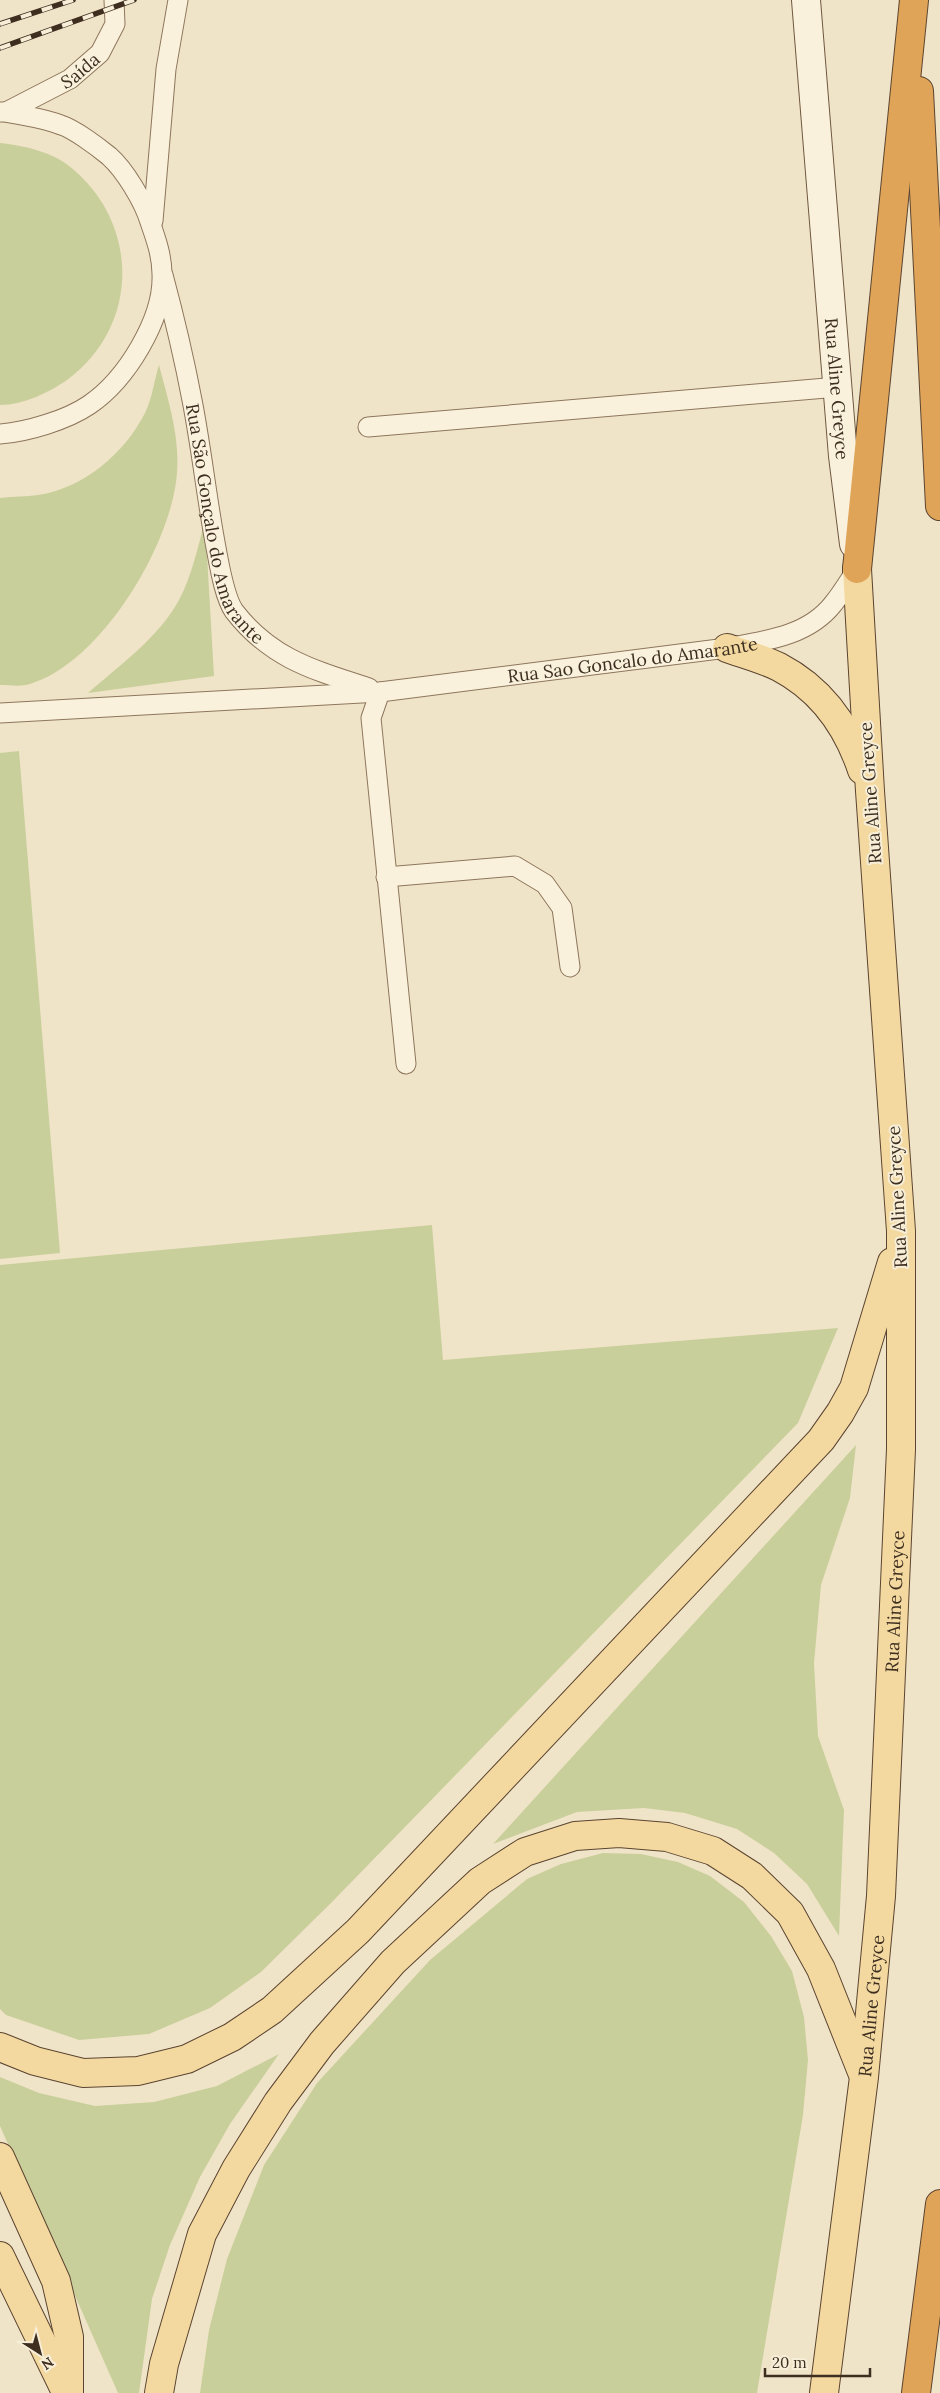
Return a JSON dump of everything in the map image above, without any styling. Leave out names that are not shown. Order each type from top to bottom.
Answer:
[{"type":"highway","points":[[915,0],[940,506]]},
{"type":"highway","points":[[857,569],[915,0]]},
{"type":"highway","points":[[916,2393],[940,2204]]},
{"type":"main road","name":"Rua Aline Greyce","points":[[806,0],[838,387],[857,569],[870,792],[901,1231],[900,1478],[881,1896],[864,2077],[824,2393]]},
{"type":"main road","points":[[727,648],[778,666],[816,692],[835,714],[854,747],[870,792]]},
{"type":"main road","points":[[0,2046],[35,2061],[83,2073],[138,2071],[187,2059],[232,2037],[272,2010],[358,1931],[821,1440],[840,1414],[854,1388],[901,1231]]},
{"type":"main road","points":[[159,2393],[164,2364],[202,2234],[236,2168],[278,2102],[322,2043],[393,1962],[480,1881],[525,1852],[575,1836],[619,1833],[667,1836],[713,1851],[752,1876],[790,1912],[821,1969],[864,2077]]},
{"type":"main road","points":[[0,2157],[56,2281],[69,2337],[68,2393]]},
{"type":"main road","points":[[0,2256],[68,2393]]},
{"type":"lane","name":"Saída","points":[[3,112],[70,79],[100,53],[115,24],[114,0]]},
{"type":"lane","points":[[152,227],[166,69],[178,0]]},
{"type":"lane","points":[[0,434],[14,433],[51,422],[89,405],[120,376],[145,340],[159,300],[163,275],[159,249],[144,202],[110,156],[62,125],[3,112]]},
{"type":"lane","name":"Rua São Gonçalo do Amarante","points":[[163,275],[192,401],[210,516],[222,576],[233,608],[249,628],[278,653],[311,670],[380,692]]},
{"type":"lane","points":[[368,427],[838,387]]},
{"type":"lane","name":"Rua Sao Goncalo do Amarante","points":[[0,713],[380,692],[727,648],[781,638],[814,622],[832,606],[857,569]]},
{"type":"lane","points":[[380,692],[371,718],[406,1064]]},
{"type":"lane","points":[[386,877],[515,866],[545,884],[562,908],[570,967]]},
{"type":"green space","points":[[0,143],[30,148],[49,154],[74,170],[96,194],[111,220],[120,248],[122,277],[118,306],[107,333],[90,358],[67,380],[52,389],[26,401],[0,405]]},
{"type":"green space","points":[[159,365],[175,432],[177,473],[172,502],[162,533],[147,565],[128,597],[106,627],[82,652],[56,672],[30,684],[19,686],[0,685],[0,498],[33,496],[55,491],[87,477],[101,467],[126,442],[145,413]]},
{"type":"green space","points":[[205,520],[214,676],[88,693],[138,650],[171,613],[188,581]]},
{"type":"green space","points":[[19,751],[60,1253],[0,1259],[0,753]]},
{"type":"green space","points":[[432,1225],[443,1360],[838,1328],[798,1423],[333,1901],[261,1972],[210,2008],[149,2034],[79,2040],[6,2015],[0,2009],[0,1265]]},
{"type":"green space","points":[[856,1445],[850,1498],[821,1585],[814,1663],[818,1736],[844,1810],[839,1936],[807,1884],[774,1853],[737,1829],[685,1813],[644,1808],[577,1812],[493,1844]]},
{"type":"green space","points":[[603,1853],[641,1854],[678,1862],[710,1876],[744,1902],[771,1936],[792,1971],[804,2017],[808,2060],[803,2115],[757,2393],[200,2393],[209,2330],[227,2259],[264,2165],[317,2083],[430,1960],[527,1879],[561,1864]]},
{"type":"green space","points":[[279,2054],[230,2124],[200,2177],[170,2245],[152,2299],[139,2393],[118,2393],[0,2126],[0,2077],[39,2093],[95,2106],[154,2102],[217,2086]]},
{"type":"railway","points":[[0,24],[73,0]]},
{"type":"railway","points":[[0,48],[134,0]]}]
